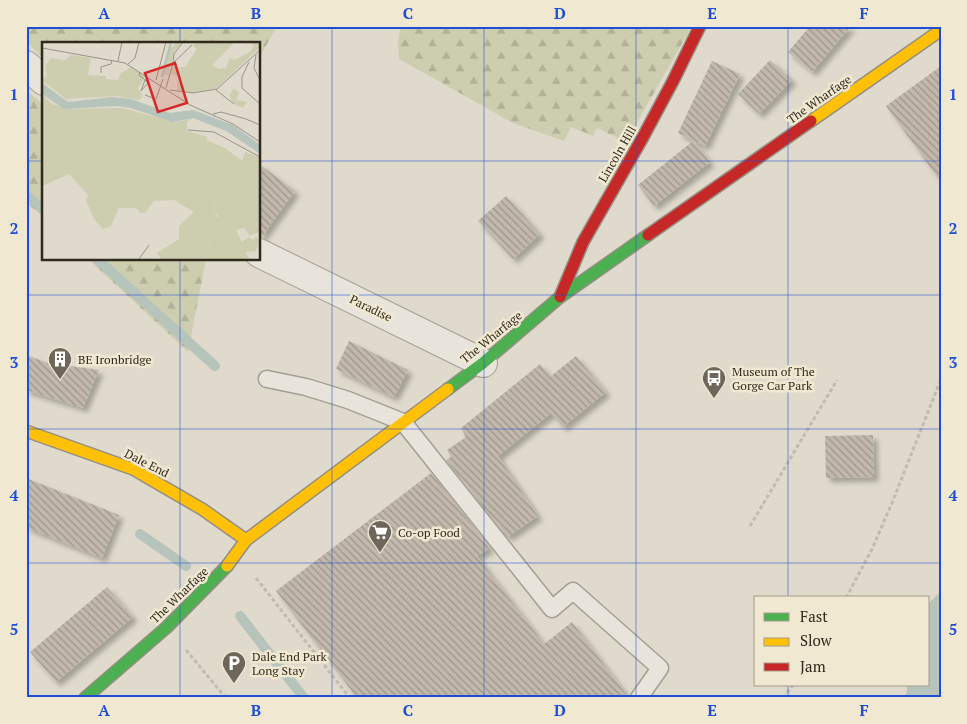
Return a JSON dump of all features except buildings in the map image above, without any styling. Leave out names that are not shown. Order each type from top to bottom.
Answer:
[{"type":"street","name":"Lincoln Hill","points":[[560,297],[583,242],[652,121],[700,26]]},
{"type":"street","name":"The Wharfage","points":[[85,698],[167,627],[225,570],[246,540],[483,363],[560,297],[941,30]]},
{"type":"street","points":[[26,65],[42,79]]},
{"type":"street","name":"Paradise","points":[[260,253],[483,363]]},
{"type":"street","name":"Dale End","points":[[26,430],[133,469],[202,509],[246,540]]},
{"type":"lane","points":[[268,379],[306,387],[348,400],[403,422],[552,609],[573,591],[660,668],[639,698]]},
{"type":"path","points":[[847,596],[872,549],[892,503],[941,379]]},
{"type":"path","points":[[750,526],[837,380]]},
{"type":"path","points":[[237,554],[350,698]]},
{"type":"path","points":[[167,627],[226,698]]},
{"type":"path","points":[[783,698],[792,686]]},
{"type":"green space","points":[[26,26],[277,26],[260,56],[260,42],[42,42],[42,57],[26,41]]},
{"type":"green space","points":[[401,26],[692,26],[626,142],[597,128],[593,136],[571,127],[564,141],[513,123],[399,59],[398,40]]},
{"type":"green space","points":[[26,90],[42,103],[42,215],[26,203]]},
{"type":"green space","points":[[89,260],[206,260],[188,352]]},
{"type":"shaded area","points":[[941,591],[941,698],[905,698],[907,686],[930,686],[930,602]]},
{"type":"waterway","points":[[26,196],[42,208]]},
{"type":"waterway","points":[[98,260],[215,366]]},
{"type":"waterway","points":[[140,534],[186,566]]},
{"type":"waterway","points":[[240,616],[304,698]]},
{"type":"traffic: fast","points":[[448,389],[483,363],[560,297],[648,235]]},
{"type":"traffic: fast","points":[[85,698],[167,627],[227,566]]},
{"type":"traffic: slow","points":[[811,121],[941,30]]},
{"type":"traffic: slow","points":[[227,566],[246,540],[448,389]]},
{"type":"traffic: slow","points":[[26,431],[133,469],[202,509],[246,540]]},
{"type":"traffic: jam","points":[[560,297],[583,242],[643,137],[700,26]]},
{"type":"traffic: jam","points":[[648,235],[811,121]]},
{"type":"place","name":"BE Ironbridge","points":[[60,380]]},
{"type":"place","name":"Museum of The Gorge Car Park","points":[[714,399]]},
{"type":"place","name":"Co-op Food","points":[[380,553]]},
{"type":"place","name":"Dale End Park Long Stay","points":[[234,684]]}]
